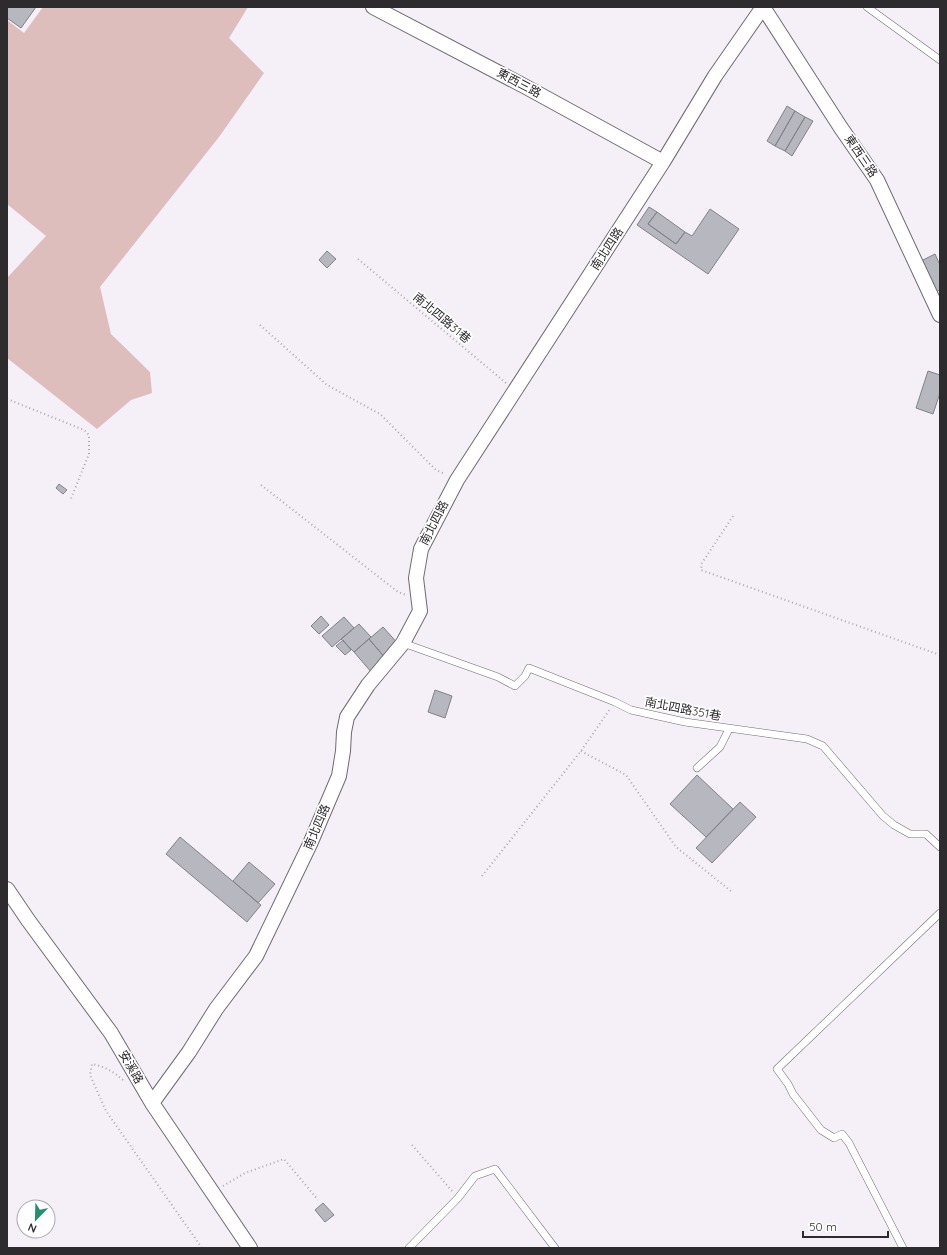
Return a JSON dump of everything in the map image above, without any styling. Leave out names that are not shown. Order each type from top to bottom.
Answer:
[{"type":"street","name":"東西三路","points":[[372,7],[526,87],[663,162]]},
{"type":"street","name":"東西三路","points":[[763,7],[877,180],[940,315]]},
{"type":"street","name":"南北四路","points":[[152,1103],[189,1052],[216,1009],[256,956],[310,844],[339,776],[347,717],[368,685],[403,643],[420,611],[416,578],[421,549],[457,480],[663,162],[715,76],[763,7]]},
{"type":"street","name":"安溪路","points":[[7,889],[111,1033],[152,1103],[250,1248]]},
{"type":"lane","points":[[867,7],[940,60]]},
{"type":"lane","name":"南北四路351巷","points":[[403,643],[498,677],[515,686],[525,676],[529,668],[615,702],[631,710],[686,722],[807,739],[823,746],[884,816],[894,825],[910,834],[926,834],[940,847]]},
{"type":"lane","points":[[697,768],[720,747],[729,729]]},
{"type":"lane","points":[[904,1248],[849,1143],[842,1134],[834,1138],[821,1130],[793,1094],[778,1069],[940,913]]},
{"type":"lane","points":[[408,1248],[458,1198],[475,1176],[495,1169],[555,1248]]},
{"type":"path","name":"南北四路31巷","points":[[358,259],[515,391]]},
{"type":"path","points":[[260,325],[327,385],[380,414],[436,470],[457,480]]},
{"type":"path","points":[[7,399],[84,430],[89,435],[89,454],[70,501]]},
{"type":"path","points":[[260,485],[398,592],[418,600]]},
{"type":"path","points":[[733,516],[702,563],[701,570],[940,655]]},
{"type":"path","points":[[482,876],[581,751],[615,702]]},
{"type":"path","points":[[581,751],[626,775],[676,847],[732,892]]},
{"type":"path","points":[[126,1083],[117,1074],[101,1065],[92,1064],[90,1075],[106,1111],[202,1248]]},
{"type":"path","points":[[412,1145],[458,1198]]},
{"type":"path","points":[[212,1193],[244,1173],[284,1159],[318,1200]]},
{"type":"shaded area","points":[[43,7],[248,7],[229,38],[264,73],[219,137],[100,287],[111,334],[150,372],[152,393],[131,400],[97,429],[7,358],[7,278],[46,236],[7,204],[7,20],[24,33]]},
{"type":"building","points":[[7,7],[36,7],[21,28],[7,18]]},
{"type":"building","points":[[787,106],[795,111],[775,146],[767,141]]},
{"type":"building","points":[[795,111],[805,117],[785,151],[775,146]]},
{"type":"building","points":[[805,117],[813,121],[792,156],[785,151]]},
{"type":"building","points":[[649,207],[657,212],[648,224],[676,244],[685,232],[692,236],[710,209],[739,229],[708,274],[637,225]]},
{"type":"building","points":[[657,212],[685,232],[676,244],[648,224]]},
{"type":"building","points":[[327,251],[336,259],[327,268],[319,260]]},
{"type":"building","points":[[935,254],[940,265],[940,290],[935,292],[921,261]]},
{"type":"building","points":[[928,371],[940,375],[940,393],[933,414],[916,408]]},
{"type":"building","points":[[59,484],[67,490],[63,494],[56,488]]},
{"type":"building","points":[[321,616],[329,625],[319,634],[311,626]]},
{"type":"building","points":[[344,617],[354,628],[332,647],[322,636]]},
{"type":"building","points":[[359,624],[371,637],[354,652],[341,639]]},
{"type":"building","points":[[383,627],[401,647],[386,659],[369,639]]},
{"type":"building","points":[[369,639],[386,659],[372,673],[354,652]]},
{"type":"building","points":[[343,640],[351,650],[345,655],[336,646]]},
{"type":"building","points":[[435,690],[452,696],[445,718],[428,712]]},
{"type":"building","points":[[697,775],[733,809],[706,837],[670,804]]},
{"type":"building","points":[[740,802],[756,817],[712,863],[696,848]]},
{"type":"building","points":[[180,837],[261,905],[247,922],[166,854]]},
{"type":"building","points":[[249,862],[275,884],[258,903],[233,881]]},
{"type":"building","points":[[323,1203],[334,1215],[325,1222],[315,1210]]}]
